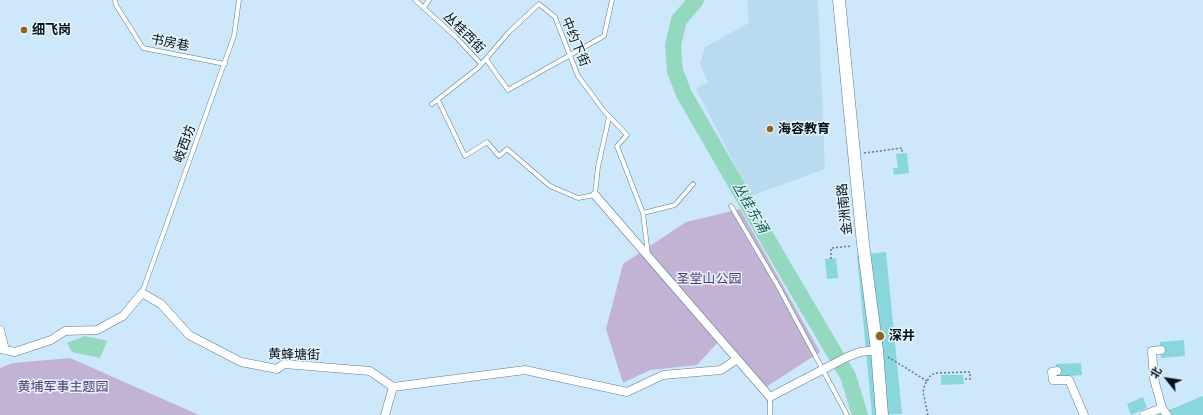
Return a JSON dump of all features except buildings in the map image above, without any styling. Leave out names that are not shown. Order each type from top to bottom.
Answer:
[{"type":"main road","name":"金洲南路","points":[[838,0],[863,244],[877,350],[882,415]]},
{"type":"street","points":[[595,195],[770,397],[847,357],[860,352],[877,350]]},
{"type":"street","points":[[0,330],[3,350],[15,352],[51,340],[65,330],[97,330],[123,316],[142,293]]},
{"type":"street","name":"黄蜂塘街","points":[[142,293],[161,304],[189,335],[241,362],[277,370],[284,364],[370,371],[393,387]]},
{"type":"street","points":[[1161,350],[1152,351],[1154,379],[1162,408],[1167,415]]},
{"type":"street","points":[[385,415],[393,387],[524,370],[627,392],[663,375],[721,370],[737,359]]},
{"type":"street","points":[[1057,371],[1052,372],[1053,380],[1069,380],[1084,415]]},
{"type":"street","points":[[1144,415],[1162,408]]},
{"type":"lane","name":"书房巷","points":[[115,0],[116,5],[143,48],[225,64]]},
{"type":"lane","name":"岐西坊","points":[[142,293],[225,64],[234,36],[239,0]]},
{"type":"lane","name":"丛桂西街","points":[[416,0],[456,37],[481,64]]},
{"type":"lane","points":[[424,7],[429,0]]},
{"type":"lane","points":[[486,59],[508,90],[604,36],[612,0]]},
{"type":"lane","name":"中约下街","points":[[432,104],[481,64],[509,32],[540,4],[555,17],[578,76],[609,117],[627,135],[617,146],[644,213]]},
{"type":"lane","points":[[438,100],[466,156],[487,142],[499,156],[507,148],[550,186],[578,198],[595,195],[598,167],[609,117]]},
{"type":"lane","points":[[648,256],[644,213],[675,205],[693,184]]},
{"type":"lane","points":[[732,206],[778,286],[847,415]]},
{"type":"lane","points":[[770,397],[770,415]]},
{"type":"path","points":[[854,154],[902,148],[902,153]]},
{"type":"path","points":[[831,259],[831,248],[863,244]]},
{"type":"path","points":[[877,350],[927,381]]},
{"type":"path","points":[[928,415],[923,392],[927,381],[932,375],[936,373],[970,372],[970,379],[964,379]]},
{"type":"shaded area","name":"海容教育","points":[[747,0],[818,0],[825,169],[751,196],[696,89],[708,82],[700,64],[705,47],[749,23]]},
{"type":"shaded area","points":[[85,336],[107,341],[100,358],[72,352],[67,343]]},
{"type":"green space","name":"圣堂山公园","points":[[740,209],[820,352],[766,387],[721,339],[697,365],[650,370],[623,383],[606,329],[623,264],[686,222]]},
{"type":"green space","name":"黄埔军事主题园","points":[[70,358],[199,415],[0,415],[0,368],[13,363]]},
{"type":"waterway","name":"丛桂东涌","points":[[696,0],[679,20],[673,45],[675,71],[684,94],[848,376],[860,415]]},
{"type":"place","name":"细飞岗","points":[[24,30]]},
{"type":"place","name":"海容教育","points":[[770,129]]},
{"type":"place","name":"深井","points":[[880,336]]}]
